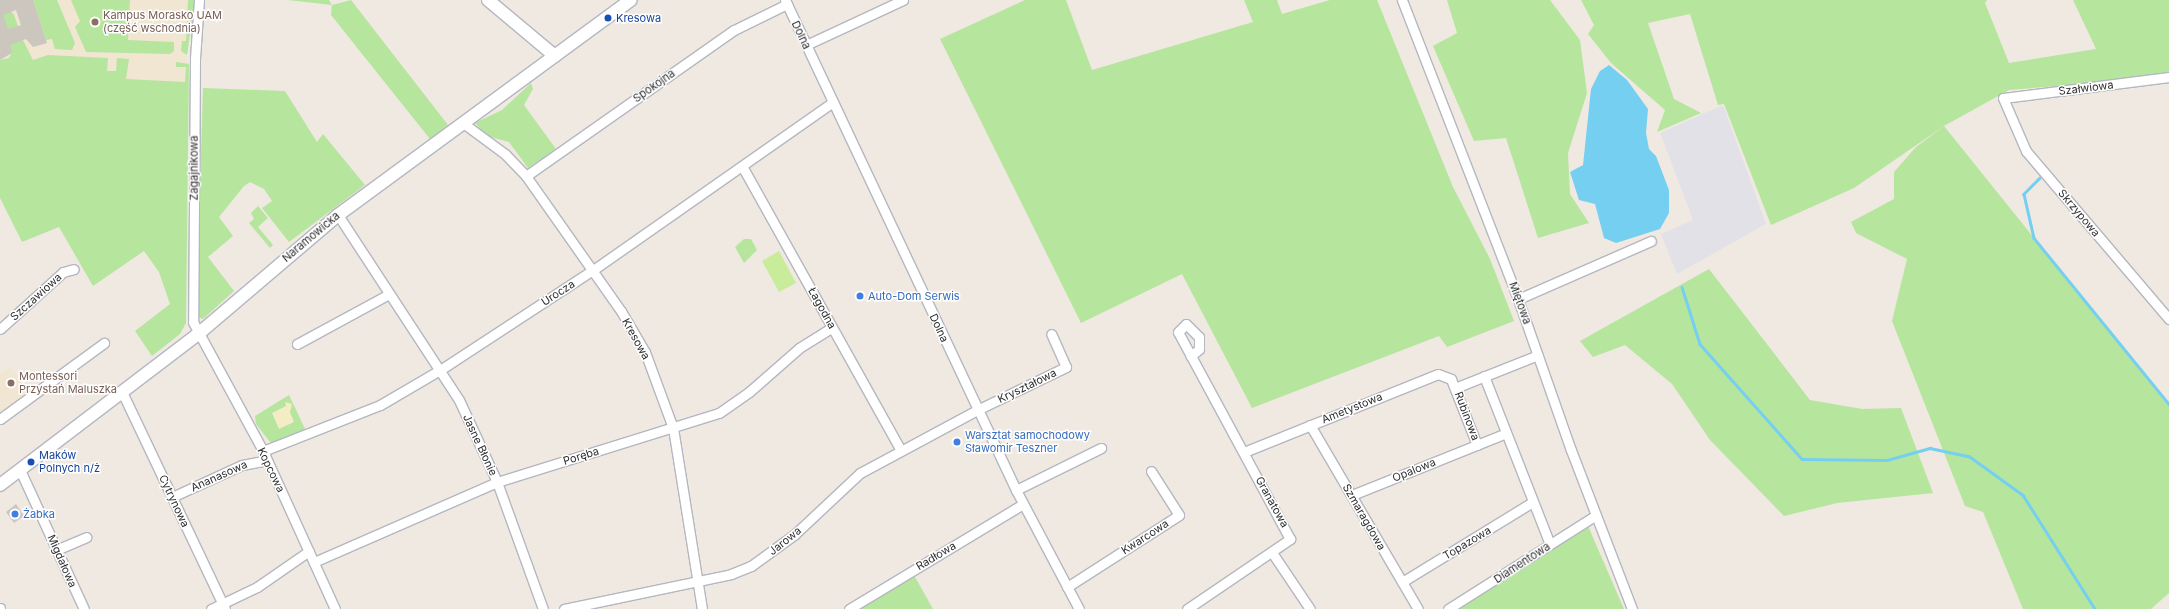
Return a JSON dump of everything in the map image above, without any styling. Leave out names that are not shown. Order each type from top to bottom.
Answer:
[{"type":"street","name":"Zagajnikowa","points":[[197,336],[193,322],[195,58],[199,0]]},
{"type":"street","name":"Naramowicka","points":[[0,485],[123,394],[197,336],[338,215],[632,0]]},
{"type":"street","name":"Miętowa","points":[[1402,0],[1518,299],[1596,515],[1632,609]]},
{"type":"street","points":[[492,1],[555,56]]},
{"type":"street","points":[[806,45],[898,1]]},
{"type":"street","name":"Dolna","points":[[786,2],[977,410],[1023,504],[1079,609]]},
{"type":"street","name":"Spokojna","points":[[526,176],[734,30],[786,2]]},
{"type":"street","name":"Szałwiowa","points":[[2003,98],[2169,77]]},
{"type":"street","name":"Skrzypowa","points":[[2003,98],[2026,151],[2169,319]]},
{"type":"street","name":"Urocza","points":[[265,456],[380,405],[440,370],[593,270],[834,102]]},
{"type":"street","name":"Kresowa","points":[[463,123],[506,154],[526,176],[593,270],[645,352],[674,428],[702,609]]},
{"type":"street","name":"Łagodna","points":[[742,166],[901,451]]},
{"type":"street","name":"Jasne Błonie","points":[[338,215],[459,400],[497,482],[543,609]]},
{"type":"street","points":[[1518,299],[1651,241]]},
{"type":"street","name":"Szczawiowa","points":[[0,329],[63,272],[74,269]]},
{"type":"street","points":[[297,344],[390,294]]},
{"type":"street","name":"Poręba","points":[[314,562],[497,482],[674,428],[731,406],[799,348],[832,327]]},
{"type":"street","name":"Kryształowa","points":[[977,410],[1066,367],[1051,334]]},
{"type":"street","name":"Kopcowa","points":[[197,336],[265,456],[335,609]]},
{"type":"street","points":[[0,419],[104,343]]},
{"type":"street","name":"Rubinowa","points":[[1506,433],[1477,445],[1455,388],[1538,354]]},
{"type":"street","name":"Granatowa","points":[[1187,609],[1287,544],[1290,532],[1191,356]]},
{"type":"street","name":"Ametystowa","points":[[1244,452],[1434,375],[1451,379],[1455,388]]},
{"type":"street","points":[[1484,376],[1531,503],[1550,544]]},
{"type":"street","name":"Cytrynowa","points":[[123,394],[224,606]]},
{"type":"street","name":"Jarowa","points":[[564,609],[697,582],[742,570],[763,559],[805,526],[854,478],[977,410]]},
{"type":"street","name":"Szmaragdowa","points":[[1310,425],[1418,609]]},
{"type":"street","name":"Opalowa","points":[[1352,495],[1477,445]]},
{"type":"street","points":[[1016,490],[1101,448]]},
{"type":"street","name":"Ananasowa","points":[[172,497],[265,456]]},
{"type":"street","name":"Migdałowa","points":[[20,470],[84,609]]},
{"type":"street","name":"Kwarcowa","points":[[1067,587],[1179,515],[1151,471]]},
{"type":"street","name":"Topazowa","points":[[1402,582],[1531,503]]},
{"type":"street","name":"Radłowa","points":[[849,609],[1023,504]]},
{"type":"street","name":"Diamentowa","points":[[1448,609],[1596,515]]},
{"type":"street","points":[[56,550],[86,537]]},
{"type":"street","points":[[211,609],[224,606],[262,584],[309,551]]},
{"type":"street","points":[[1273,554],[1310,609]]},
{"type":"shaded area","name":"Kampus Morasko UAM (część wschodnia)","points":[[0,0],[193,0],[186,52],[189,88],[0,74]]},
{"type":"shaded area","points":[[1723,105],[1766,224],[1677,274],[1661,234],[1693,220],[1660,133]]},
{"type":"shaded area","name":"Montessori Przystań Maluszka","points":[[10,367],[28,392],[0,412],[0,374]]},
{"type":"green space","points":[[33,0],[57,0],[75,43],[72,50],[55,49],[52,39],[46,40]]},
{"type":"green space","points":[[71,0],[130,0],[128,40],[174,42],[174,51],[170,54],[86,52],[75,27],[80,21]]},
{"type":"green space","points":[[188,0],[195,0],[187,55],[181,51],[182,41],[186,41]]},
{"type":"green space","points":[[288,0],[329,0],[332,5]]},
{"type":"green space","points":[[351,0],[448,125],[430,139],[331,15],[332,5]]},
{"type":"green space","points":[[1025,0],[1066,0],[1092,70],[1253,22],[1244,0],[1277,0],[1282,14],[1330,0],[1377,0],[1453,187],[1490,259],[1514,321],[1447,347],[1439,336],[1252,408],[1182,274],[1081,323],[940,39]]},
{"type":"green space","points":[[1447,0],[1550,0],[1580,40],[1587,93],[1568,153],[1570,194],[1589,223],[1538,238],[1506,138],[1474,141],[1433,46],[1457,33]]},
{"type":"green space","points":[[1581,0],[1987,0],[1985,3],[2009,63],[2096,49],[2073,0],[2169,0],[2169,73],[2130,80],[2009,90],[1944,126],[1854,188],[1771,225],[1724,104],[1718,105],[1690,14],[1648,23],[1674,99],[1701,113],[1657,132],[1665,110],[1611,63],[1588,34],[1594,25]]},
{"type":"green space","points":[[10,10],[14,15],[19,29],[8,29],[0,15]]},
{"type":"green space","points":[[5,34],[23,40],[33,60],[48,55],[108,58],[107,71],[116,71],[117,58],[129,59],[126,79],[185,82],[186,67],[176,67],[176,62],[189,64],[186,323],[180,334],[152,356],[135,331],[170,304],[159,272],[144,251],[93,286],[59,227],[22,242],[0,198],[0,60],[9,58],[11,54]]},
{"type":"green space","points":[[531,83],[533,89],[524,105],[556,149],[528,168],[509,142],[487,136],[475,123],[502,110]]},
{"type":"green space","points":[[203,88],[285,91],[317,142],[323,134],[365,185],[289,242],[262,208],[272,201],[264,189],[250,182],[244,186],[219,217],[233,236],[208,257],[234,291],[203,319],[196,316]]},
{"type":"green space","points":[[1944,126],[2169,406],[2169,593],[2151,609],[2023,609],[1983,512],[1965,506],[1892,321],[1907,259],[1856,233],[1851,222],[1894,199],[1894,172],[1916,147]]},
{"type":"green space","points":[[258,206],[268,218],[258,227],[273,245],[270,248],[249,223],[254,219],[251,213]]},
{"type":"green space","points":[[744,239],[751,239],[757,250],[744,263],[735,247]]},
{"type":"green space","points":[[779,251],[796,283],[779,292],[762,261]]},
{"type":"green space","points":[[1709,269],[1810,400],[1862,409],[1901,408],[1933,493],[1837,503],[1784,516],[1710,440],[1672,384],[1625,345],[1593,357],[1580,341]]},
{"type":"green space","points":[[289,395],[306,431],[277,443],[270,442],[256,424],[255,416]]},
{"type":"green space","points":[[1588,526],[1624,609],[1459,609]]},
{"type":"green space","points":[[914,575],[933,609],[858,609]]},
{"type":"sand","points":[[285,402],[292,404],[290,412],[294,422],[279,429],[272,413],[286,406]]},
{"type":"water","points":[[1609,65],[1627,80],[1648,109],[1646,133],[1649,149],[1656,156],[1669,190],[1669,213],[1660,229],[1616,243],[1604,238],[1595,204],[1579,200],[1570,172],[1583,165],[1591,89],[1600,71]]},
{"type":"building","points":[[0,0],[33,0],[47,43],[33,47],[26,39],[10,45],[12,53],[0,60]],"holes":[[[16,10],[21,25],[8,29],[3,15]]]},
{"type":"building","name":"Żabka","points":[[16,504],[24,516],[14,523],[6,512]]},
{"type":"waterway","points":[[2040,178],[2024,194],[2034,238],[2169,404]]},
{"type":"waterway","points":[[1682,287],[1700,344],[1802,459],[1887,460],[1930,448],[1969,456],[2023,495],[2095,609]]},
{"type":"place","name":"Kresowa","points":[[608,18]]},
{"type":"place","name":"Kampus Morasko UAM (część wschodnia)","points":[[95,22]]},
{"type":"place","name":"Auto-Dom Serwis","points":[[860,296]]},
{"type":"place","name":"Montessori Przystań Maluszka","points":[[11,383]]},
{"type":"place","name":"Warsztat samochodowy Sławomir Teszner","points":[[957,442]]},
{"type":"place","name":"Maków Polnych n/ż","points":[[31,462]]},
{"type":"place","name":"Żabka","points":[[15,514]]}]
